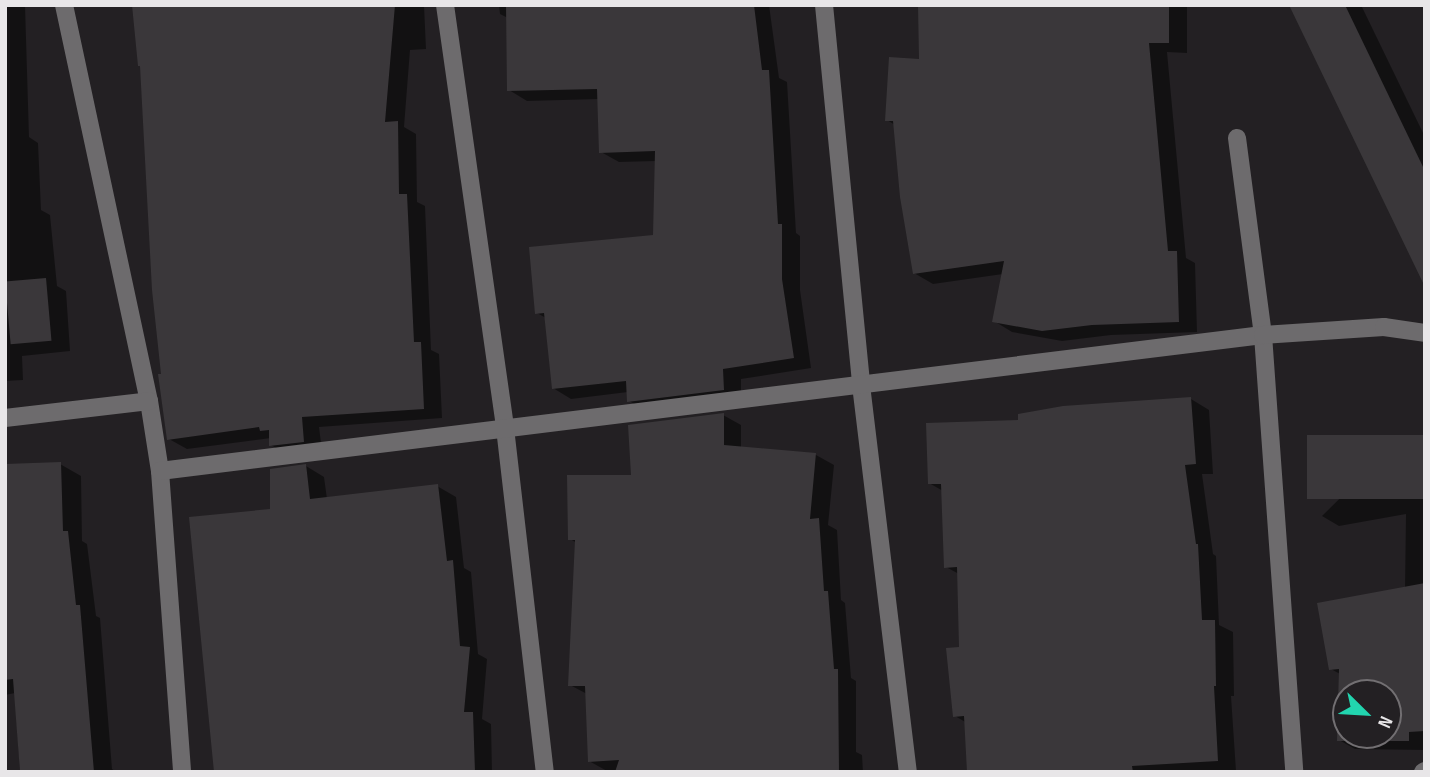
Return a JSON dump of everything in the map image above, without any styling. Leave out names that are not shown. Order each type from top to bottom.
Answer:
[{"type":"street","points":[[65,5],[149,401],[160,471],[182,772]]},
{"type":"street","points":[[445,5],[505,429],[545,772]]},
{"type":"street","points":[[824,5],[862,385],[908,772]]},
{"type":"street","points":[[1237,138],[1263,335],[1294,772]]},
{"type":"street","points":[[160,471],[1263,335],[1384,327],[1425,333]]},
{"type":"street","points":[[5,418],[149,401]]},
{"type":"building","points":[[132,5],[395,5],[385,122],[398,121],[399,194],[407,194],[414,342],[421,342],[424,409],[302,417],[304,442],[269,446],[269,430],[260,431],[259,427],[167,440],[158,374],[161,374],[152,290],[140,66]]},
{"type":"building","points":[[506,5],[754,5],[762,70],[769,70],[778,224],[782,224],[782,279],[794,358],[723,369],[724,390],[627,402],[626,381],[552,389],[544,313],[535,314],[529,247],[653,235],[655,151],[599,153],[597,89],[507,91]]},
{"type":"building","points":[[918,5],[1169,5],[1169,43],[1149,43],[1168,251],[1177,251],[1179,322],[1092,325],[1042,331],[992,322],[1004,261],[913,274],[900,197],[893,121],[885,121],[889,57],[919,59]]},
{"type":"building","points":[[1289,5],[1345,5],[1425,171],[1425,287]]},
{"type":"building","points":[[46,278],[51,341],[11,344],[5,282]]},
{"type":"building","points":[[1191,397],[1196,464],[1185,465],[1198,544],[1202,620],[1215,620],[1214,686],[1218,761],[1132,766],[1133,772],[967,772],[964,716],[953,717],[946,648],[959,647],[957,567],[944,568],[941,484],[928,484],[926,423],[1018,420],[1018,414],[1063,406]]},
{"type":"building","points":[[724,413],[724,445],[816,453],[810,519],[819,518],[824,591],[828,591],[834,669],[838,669],[839,772],[615,772],[619,760],[588,762],[585,686],[568,686],[575,540],[568,540],[567,475],[631,475],[628,425]]},
{"type":"building","points":[[1307,435],[1425,435],[1425,499],[1307,499]]},
{"type":"building","points":[[61,462],[63,531],[68,531],[76,605],[80,605],[94,772],[20,772],[13,679],[5,680],[5,464]]},
{"type":"building","points":[[306,464],[310,499],[438,484],[447,561],[453,560],[460,646],[470,647],[464,712],[473,712],[475,772],[214,772],[189,517],[270,509],[270,469]]},
{"type":"building","points":[[1425,583],[1425,731],[1409,732],[1409,741],[1402,741],[1402,679],[1339,679],[1339,669],[1329,670],[1317,603]]}]
